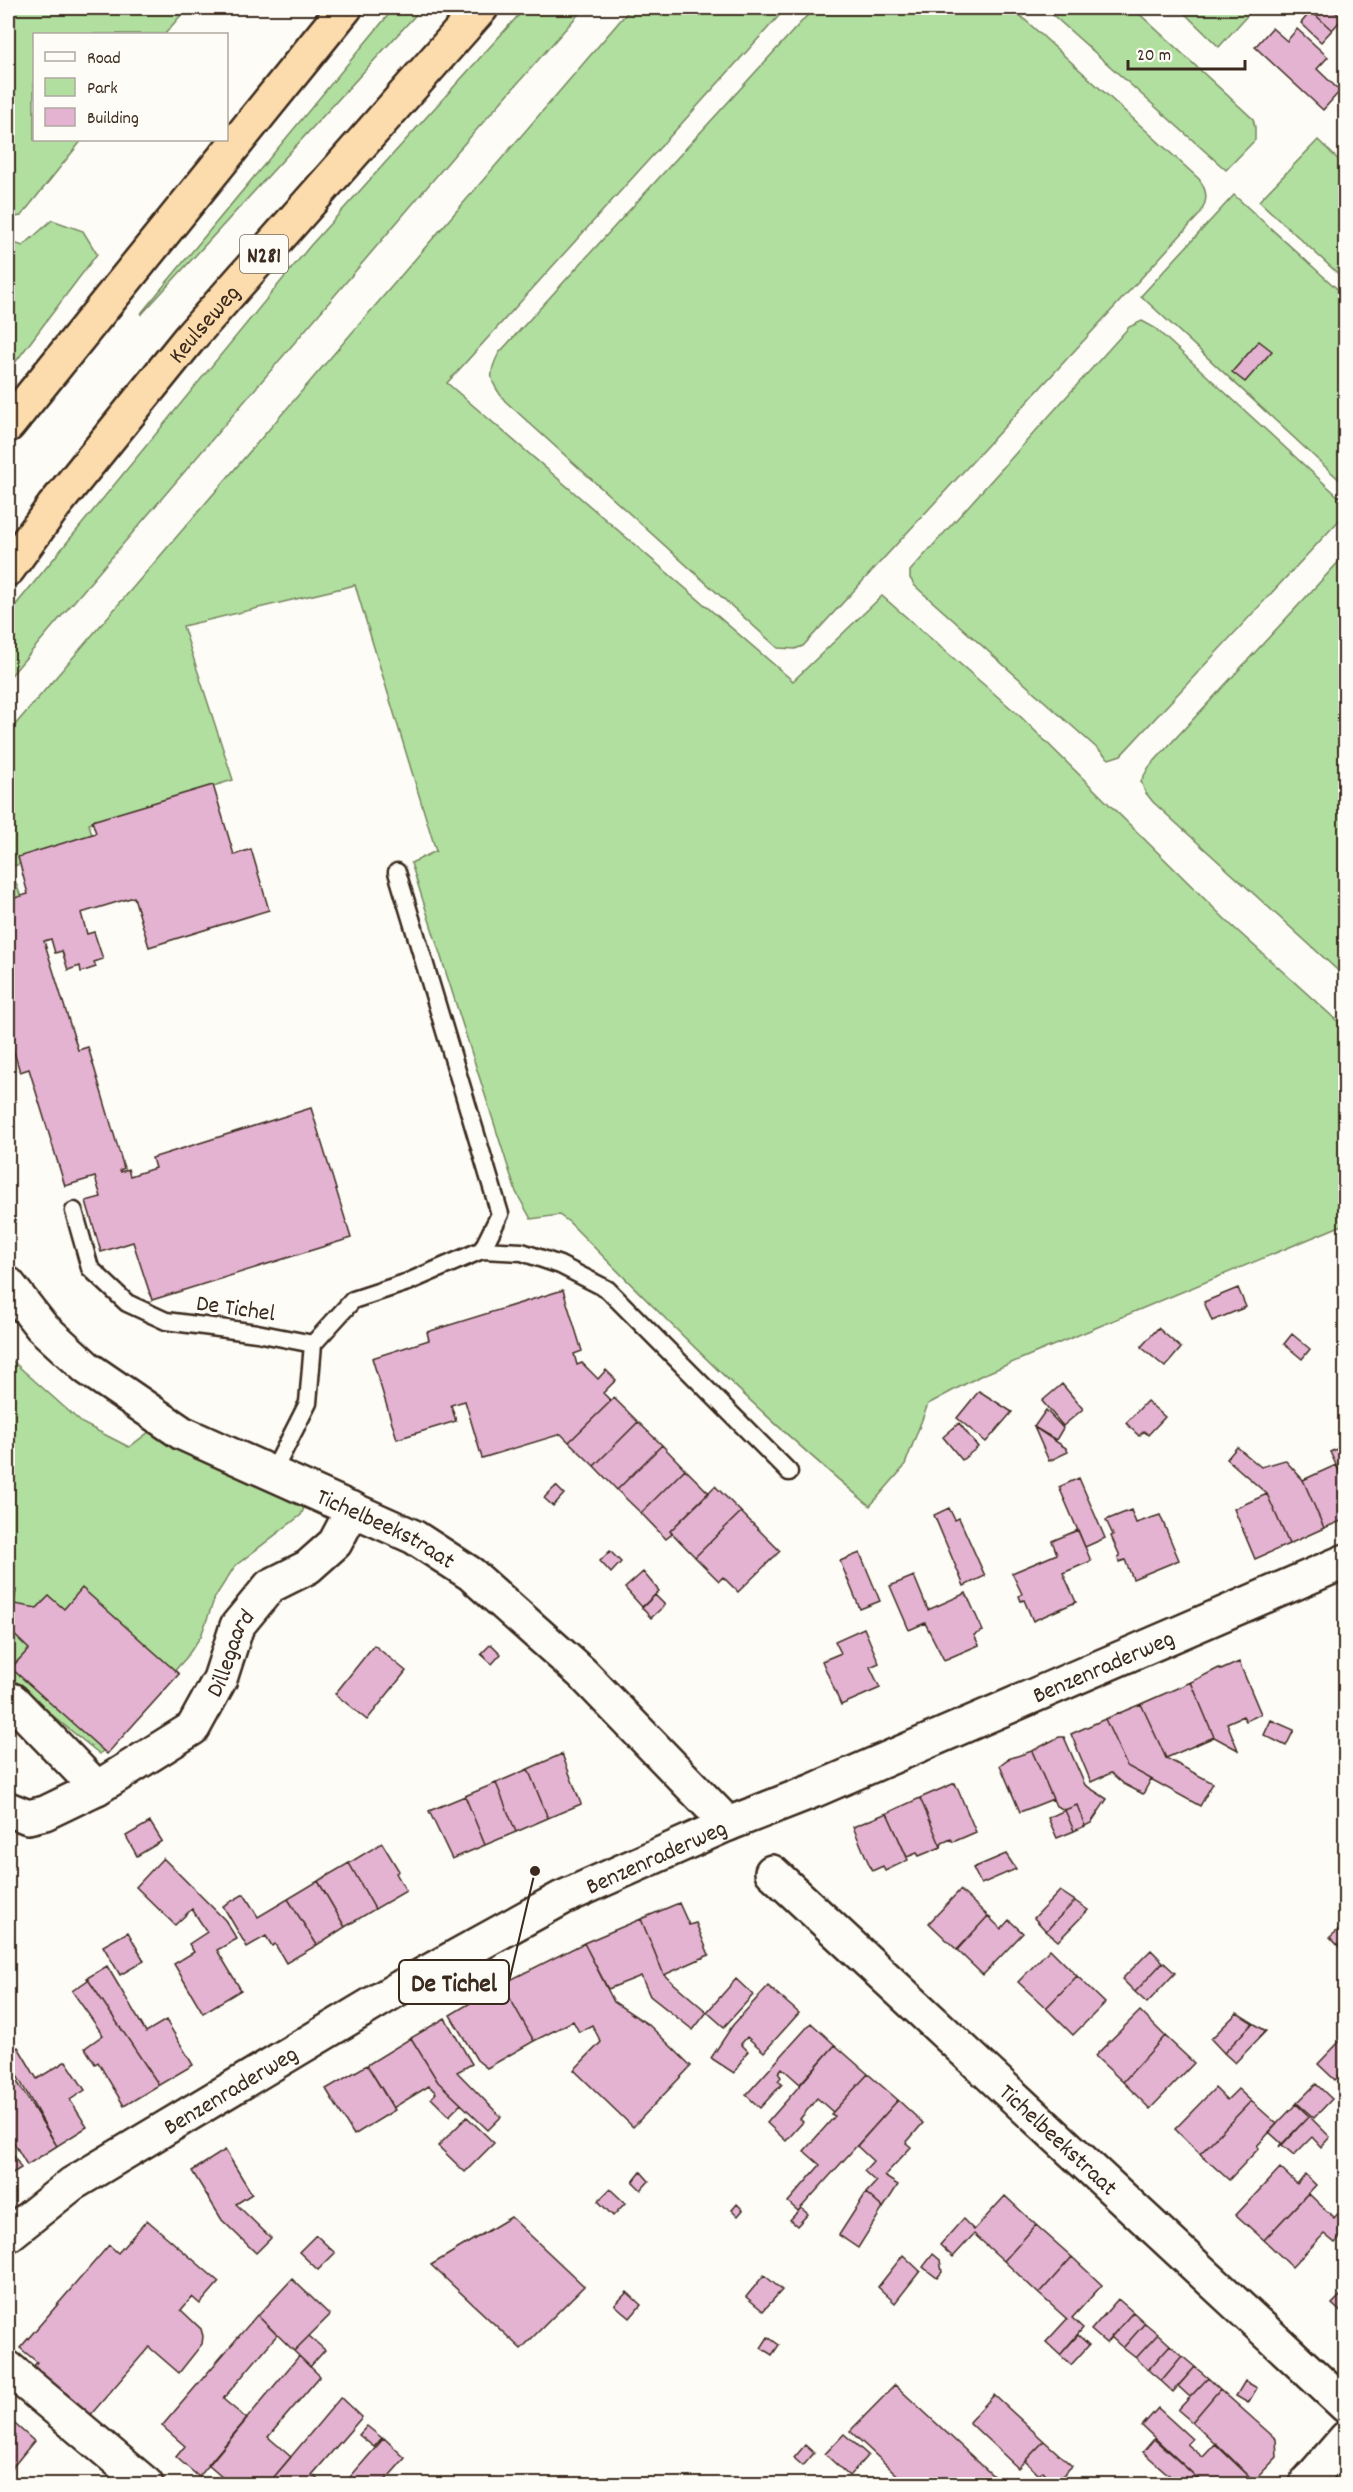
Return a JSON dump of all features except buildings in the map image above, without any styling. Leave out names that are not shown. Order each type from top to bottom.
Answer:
[{"type":"highway","points":[[8,425],[345,8]]},
{"type":"highway","name":"Keulseweg","points":[[8,569],[54,506],[189,339],[481,8]]},
{"type":"street","name":"Tichelbeekstraat","points":[[8,1284],[40,1326],[87,1368],[182,1433],[414,1537],[471,1574],[582,1673],[728,1824]]},
{"type":"street","name":"Dillegaard","points":[[8,1809],[28,1817],[45,1813],[97,1788],[194,1728],[220,1679],[237,1626],[270,1586],[308,1567],[335,1544],[354,1509]]},
{"type":"street","name":"Benzenraderweg","points":[[8,2235],[72,2184],[401,1987],[562,1898],[728,1824],[814,1790],[1346,1561]]},
{"type":"street","points":[[8,1699],[12,1700],[97,1788]]},
{"type":"street","name":"Tichelbeekstraat","points":[[772,1872],[1346,2406]]},
{"type":"street","points":[[8,2368],[146,2484]]},
{"type":"street","points":[[1306,2484],[1346,2438]]},
{"type":"lane","points":[[397,872],[500,1214],[482,1250]]},
{"type":"lane","name":"De Tichel","points":[[74,1211],[90,1268],[127,1303],[166,1321],[256,1333],[313,1344]]},
{"type":"lane","points":[[272,1474],[308,1403],[313,1344],[353,1300],[408,1282],[482,1250],[522,1252],[560,1265],[607,1289],[789,1472]]},
{"type":"green space","points":[[8,8],[187,8],[166,33],[33,33],[33,141],[81,141],[21,216],[9,218]]},
{"type":"green space","points":[[394,8],[422,8],[141,315],[142,312]]},
{"type":"green space","points":[[525,8],[584,8],[456,153],[8,679],[8,616],[14,607],[310,246]]},
{"type":"green space","points":[[631,8],[786,8],[447,383],[793,681],[882,596],[1021,717],[1230,924],[1345,1028],[1345,1224],[980,1376],[928,1404],[904,1467],[870,1506],[754,1404],[569,1222],[559,1215],[531,1219],[516,1192],[411,863],[436,851],[355,585],[183,626],[233,780],[89,824],[94,842],[10,867],[21,897],[8,902],[8,733]]},
{"type":"green space","points":[[814,8],[1012,8],[1199,179],[1206,196],[1200,214],[803,646],[795,649],[778,648],[505,401],[493,383],[492,373],[499,353]]},
{"type":"green space","points":[[1045,8],[1133,8],[1253,119],[1255,140],[1226,170]]},
{"type":"green space","points":[[1179,8],[1254,8],[1219,47]]},
{"type":"green space","points":[[1318,140],[1345,166],[1345,280],[1259,201]]},
{"type":"green space","points":[[1234,195],[1345,296],[1345,485],[1141,296]]},
{"type":"green space","points":[[52,220],[83,231],[97,254],[8,372],[8,241],[23,246]]},
{"type":"green space","points":[[1142,321],[1155,328],[1341,499],[1345,506],[1345,514],[1121,755],[1109,759],[915,586],[910,578],[910,571],[1129,327]]},
{"type":"green space","points":[[1345,555],[1345,977],[1153,802],[1145,792],[1141,781],[1149,767]]},
{"type":"green space","points":[[8,1357],[82,1423],[129,1447],[149,1432],[304,1508],[301,1515],[235,1566],[215,1597],[201,1636],[186,1658],[100,1754],[18,1688],[8,1684]]},
{"type":"place","name":"De Tichel","points":[[535,1871]]}]
